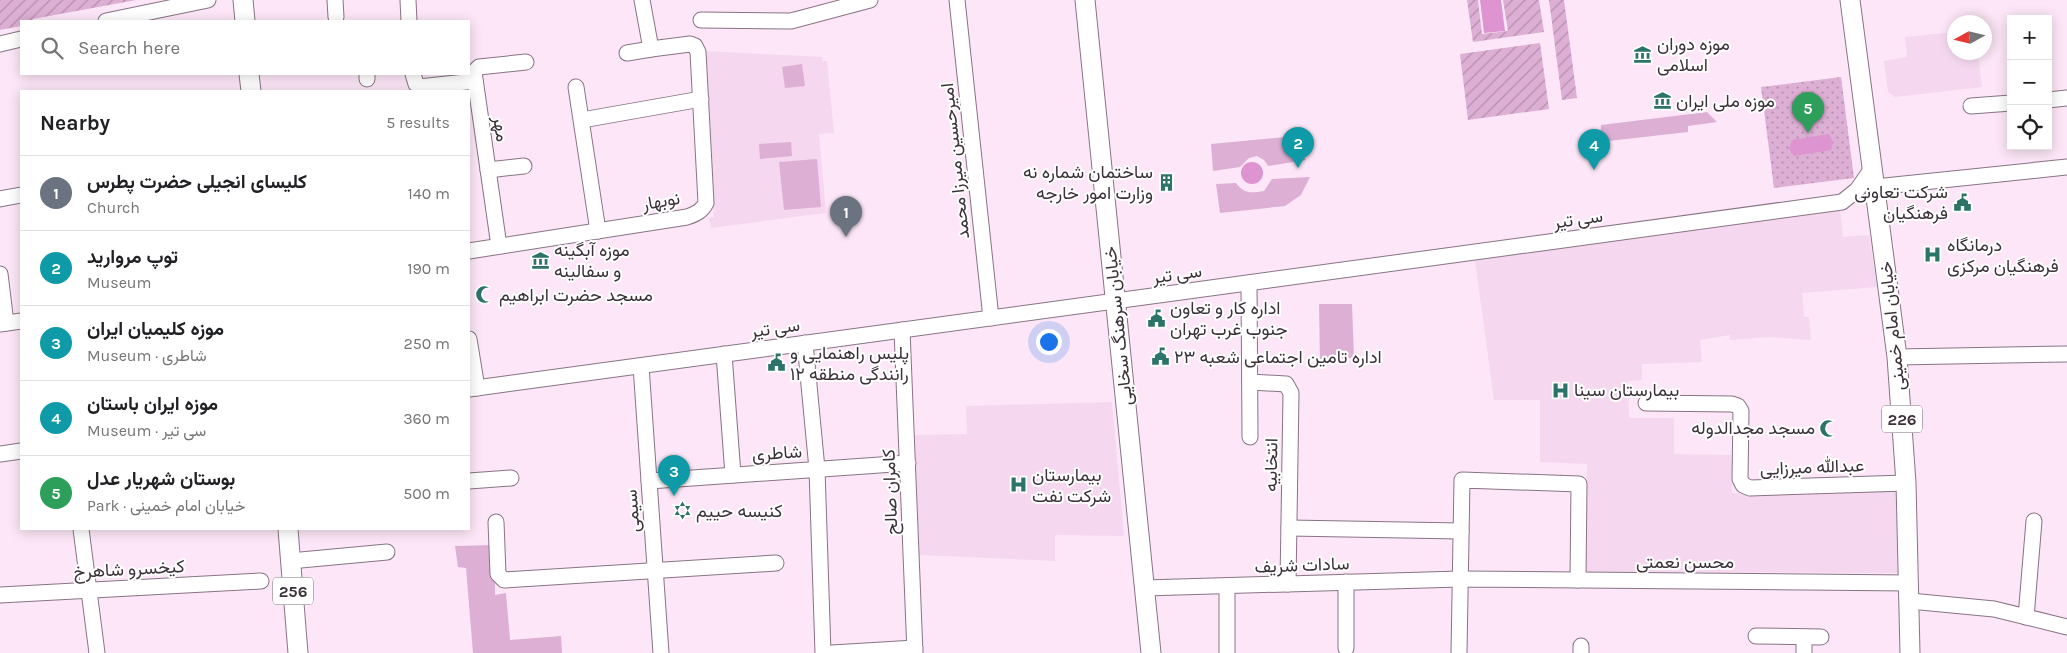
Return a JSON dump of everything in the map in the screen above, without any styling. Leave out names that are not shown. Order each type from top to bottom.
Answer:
[{"type":"main road","points":[[243,0],[245,20]]},
{"type":"main road","name":"خیابان سرهنگ سخایی","points":[[1084,0],[1151,653]]},
{"type":"main road","name":"خیابان امام خمینی","points":[[1850,0],[1897,357],[1906,483],[1910,653]]},
{"type":"main road","points":[[249,75],[251,90]]},
{"type":"main road","name":"256","points":[[288,530],[298,653]]},
{"type":"street","points":[[111,20],[208,0]]},
{"type":"street","points":[[335,0],[336,17]]},
{"type":"street","points":[[408,0],[409,20]]},
{"type":"street","points":[[627,53],[651,49],[642,0]]},
{"type":"street","points":[[701,20],[791,21],[870,0]]},
{"type":"street","name":"امیرحسین میرزا محمد","points":[[957,0],[991,318]]},
{"type":"street","points":[[0,44],[20,39]]},
{"type":"street","name":"نوبهار","points":[[470,251],[687,216],[694,214],[704,207],[706,203],[698,52],[695,46],[690,44],[651,49]]},
{"type":"street","points":[[413,75],[419,87],[475,81],[474,72],[479,67],[526,62]]},
{"type":"street","name":"مهر","points":[[475,81],[499,246]]},
{"type":"street","points":[[576,87],[598,231]]},
{"type":"street","points":[[2052,100],[2067,98]]},
{"type":"street","points":[[582,120],[701,99]]},
{"type":"street","points":[[1971,106],[2007,103]]},
{"type":"street","points":[[488,170],[524,166]]},
{"type":"street","name":"سی تیر","points":[[473,388],[1842,202],[1857,190],[1873,167]]},
{"type":"street","points":[[1875,187],[2067,167]]},
{"type":"street","points":[[0,199],[20,195]]},
{"type":"street","points":[[0,274],[3,324],[20,321]]},
{"type":"street","points":[[1249,283],[1250,437]]},
{"type":"street","name":"کامران صالح","points":[[902,330],[915,651]]},
{"type":"street","points":[[804,343],[817,469],[823,653]]},
{"type":"street","points":[[470,351],[473,388]]},
{"type":"street","points":[[724,354],[733,475]]},
{"type":"street","points":[[1897,357],[2067,354]]},
{"type":"street","name":"سیمی","points":[[641,366],[661,653]]},
{"type":"street","name":"انتخابیه","points":[[1250,382],[1286,384],[1291,393],[1288,584]]},
{"type":"street","name":"عبدالله میرزایی","points":[[1646,404],[1732,404],[1738,406],[1741,411],[1740,479],[1742,485],[1750,488],[1906,483]]},
{"type":"street","points":[[0,454],[20,451]]},
{"type":"street","name":"شاطری","points":[[649,481],[908,463]]},
{"type":"street","points":[[470,481],[511,478]]},
{"type":"street","points":[[1458,653],[1462,480],[1579,484],[1578,580]]},
{"type":"street","points":[[496,522],[498,574],[504,580],[776,563]]},
{"type":"street","points":[[2026,617],[2034,522]]},
{"type":"street","points":[[1289,528],[1461,531]]},
{"type":"street","points":[[81,530],[97,653]]},
{"type":"street","points":[[290,561],[387,552]]},
{"type":"street","name":"سادات شریف","points":[[1144,588],[1460,579]]},
{"type":"street","name":"محسن نعمتی","points":[[1460,579],[1578,580],[1909,592],[1994,609],[2067,627]]},
{"type":"street","name":"کیخسرو شاهرخ","points":[[0,595],[261,581]]},
{"type":"street","points":[[1346,582],[1346,648]]},
{"type":"street","points":[[1227,586],[1227,653]]},
{"type":"street","points":[[1756,636],[1821,637]]},
{"type":"street","points":[[1804,636],[1804,653]]},
{"type":"street","points":[[832,653],[915,651]]},
{"type":"shaded area","points":[[0,0],[136,0],[32,20],[20,20],[20,26],[0,30]]},
{"type":"shaded area","points":[[1467,0],[1478,0],[1482,34],[1508,31],[1503,0],[1539,0],[1544,32],[1473,42]]},
{"type":"shaded area","points":[[1480,0],[1501,0],[1505,31],[1484,33]]},
{"type":"shaded area","points":[[1549,0],[1564,0],[1577,98],[1562,100]]},
{"type":"shaded area","points":[[1947,33],[1947,60],[1979,60],[1982,87],[1895,97],[1888,92],[1884,61],[1907,57],[1905,37]]},
{"type":"shaded area","points":[[1540,43],[1549,109],[1468,120],[1460,54]]},
{"type":"shaded area","points":[[703,51],[823,57],[822,61],[827,61],[834,133],[819,134],[826,213],[711,228],[709,218],[714,217]]},
{"type":"shaded area","points":[[802,64],[805,86],[785,88],[782,67]]},
{"type":"shaded area","points":[[1841,77],[1854,178],[1774,188],[1761,87]]},
{"type":"shaded area","points":[[1707,112],[1717,122],[1688,126],[1688,132],[1600,142],[1601,125]]},
{"type":"shaded area","points":[[1829,134],[1833,142],[1831,150],[1794,156],[1789,149],[1792,140]]},
{"type":"shaded area","points":[[1285,137],[1303,154],[1306,160],[1268,166],[1264,160],[1257,156],[1249,158],[1240,167],[1213,171],[1211,144]]},
{"type":"shaded area","points":[[791,142],[792,156],[760,159],[759,144]]},
{"type":"shaded area","points":[[817,159],[821,207],[784,210],[779,162]]},
{"type":"shaded area","points":[[1252,162],[1260,165],[1263,173],[1260,181],[1252,184],[1244,181],[1241,173],[1244,165]]},
{"type":"shaded area","points":[[1310,177],[1301,195],[1285,206],[1220,213],[1216,184],[1236,183],[1245,191],[1255,192],[1264,191],[1272,179]]},
{"type":"shaded area","name":"بیمارستان سینا","points":[[1840,209],[1843,237],[1869,235],[1877,287],[1802,293],[1804,317],[1809,317],[1811,340],[1768,337],[1730,340],[1730,335],[1700,340],[1702,362],[1642,364],[1642,380],[1628,381],[1629,418],[1674,418],[1674,454],[1731,455],[1732,493],[1901,490],[1904,573],[1584,572],[1587,464],[1540,462],[1540,400],[1494,400],[1474,253]]},
{"type":"shaded area","points":[[1319,304],[1352,304],[1354,358],[1320,359]]},
{"type":"shaded area","name":"بیمارستان شرکت نفت","points":[[1112,402],[1124,536],[1055,535],[1055,561],[919,555],[915,435],[967,434],[966,406]]},
{"type":"shaded area","points":[[494,545],[495,595],[506,593],[510,640],[561,636],[562,653],[473,653],[466,568],[458,567],[455,546]]},
{"type":"place","name":"موزه دوران اسلامی","points":[[1643,54]]},
{"type":"place","name":"موزه ملی ایران","points":[[1662,101]]},
{"type":"place","name":"بوستان شهریار عدل","points":[[1808,133]]},
{"type":"place","name":"توپ مروارید","points":[[1298,168]]},
{"type":"place","name":"موزه ایران باستان","points":[[1594,170]]},
{"type":"place","name":"ساختمان شماره نه وزارت امور خارجه","points":[[1167,182]]},
{"type":"place","name":"شرکت تعاونی فرهنگیان","points":[[1962,202]]},
{"type":"place","name":"کلیسای انجیلی حضرت پطرس","points":[[846,237]]},
{"type":"place","name":"درمانگاه فرهنگیان مرکزی","points":[[1933,255]]},
{"type":"place","name":"موزه آبگینه و سفالینه","points":[[540,260]]},
{"type":"place","name":"مسجد حضرت ابراهیم","points":[[485,295]]},
{"type":"place","name":"اداره کار و تعاون جنوب غرب تهران","points":[[1156,318]]},
{"type":"place","name":"اداره تامین اجتماعی شعبه ۲۳","points":[[1160,357]]},
{"type":"place","name":"پلیس راهنمایی و رانندگی منطقه ۱۲","points":[[776,363]]},
{"type":"place","name":"بیمارستان سینا","points":[[1560,390]]},
{"type":"place","name":"مسجد مجدالدوله","points":[[1829,428]]},
{"type":"place","name":"بیمارستان شرکت نفت","points":[[1018,485]]},
{"type":"place","name":"موزه کلیمیان ایران","points":[[674,496]]},
{"type":"place","name":"کنیسه حییم","points":[[682,511]]}]
